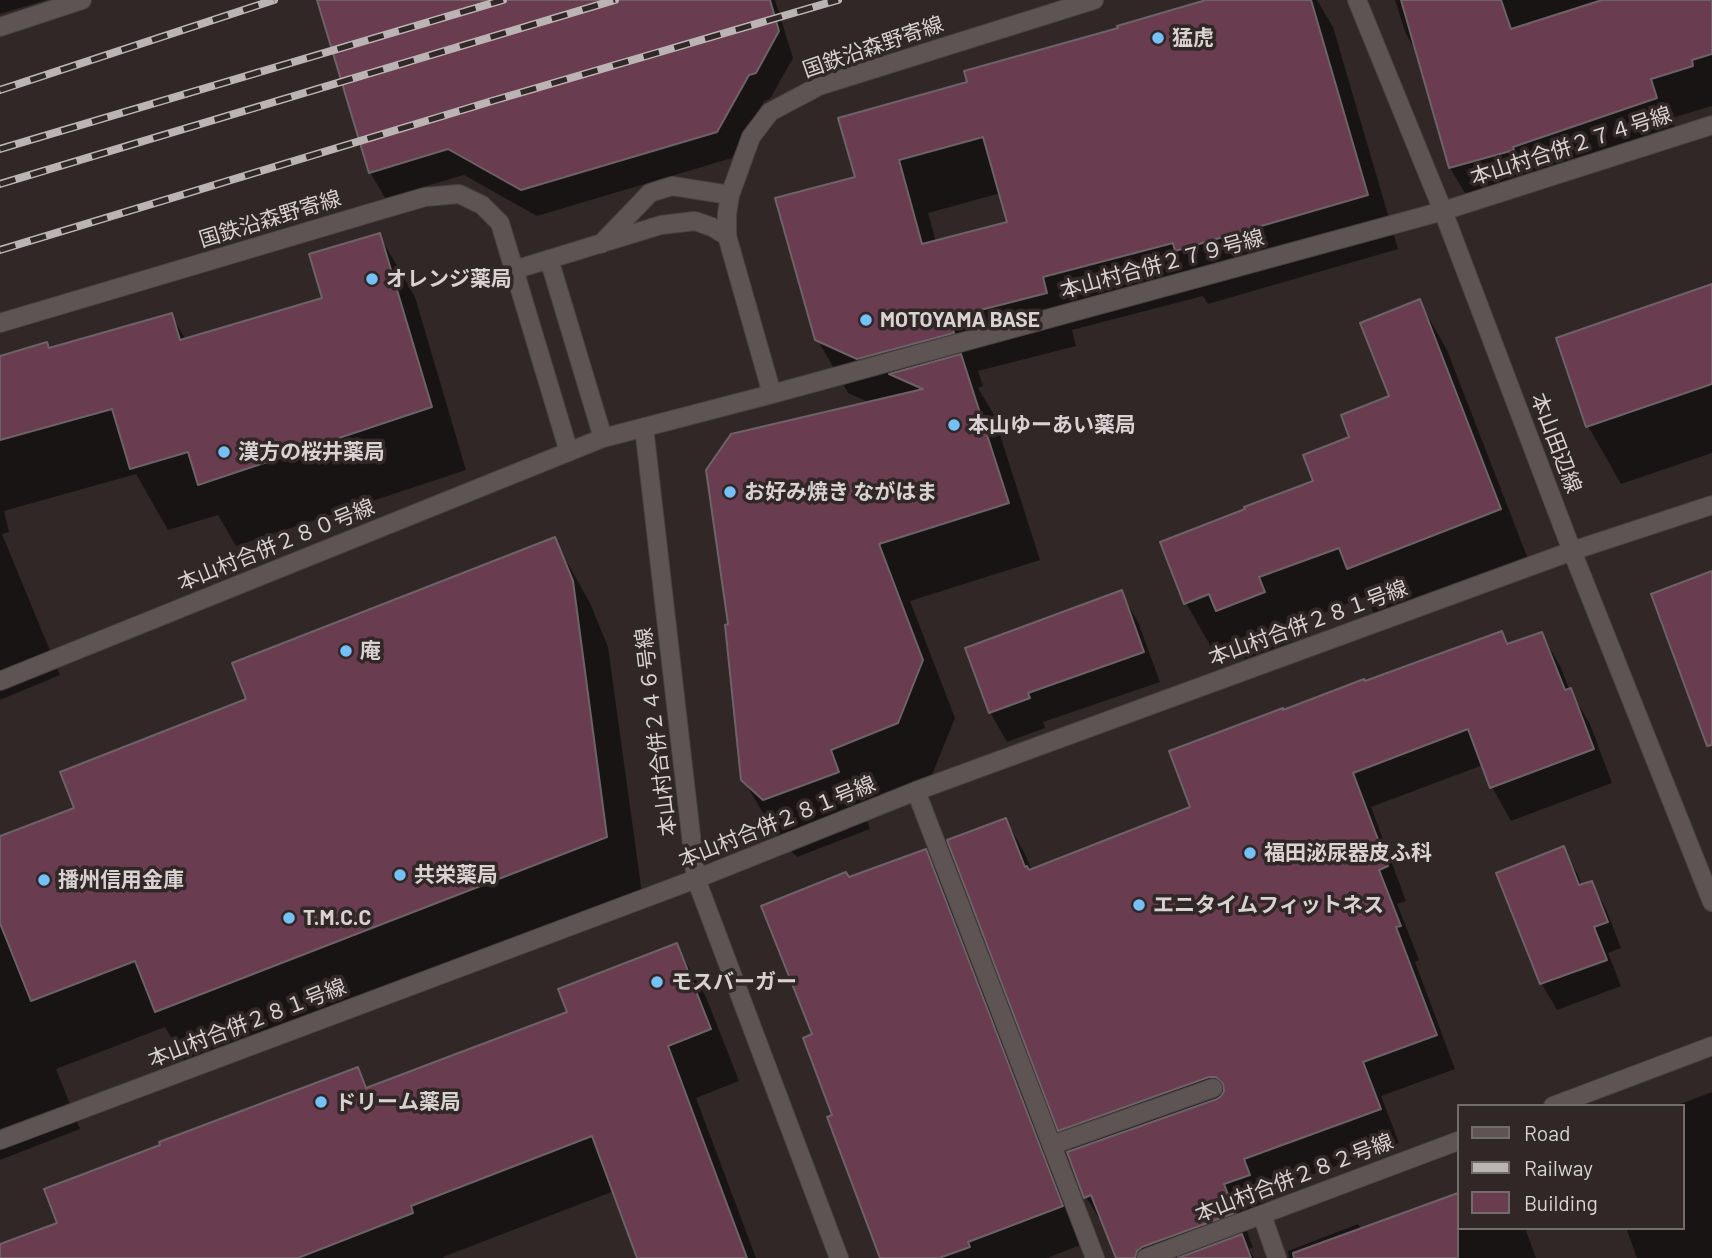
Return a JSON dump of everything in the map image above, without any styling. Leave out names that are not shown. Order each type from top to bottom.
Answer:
[{"type":"street","points":[[0,27],[82,0]]},
{"type":"street","name":"国鉄沿森野寄線","points":[[772,394],[727,236],[730,195],[751,137],[770,112],[819,86],[1094,0]]},
{"type":"street","name":"本山田辺線","points":[[1357,0],[1443,211],[1572,551],[1712,902]]},
{"type":"street","name":"本山村合併２７４号線","points":[[1443,211],[1712,125]]},
{"type":"street","points":[[601,244],[650,193],[671,187],[730,195]]},
{"type":"street","name":"国鉄沿森野寄線","points":[[0,323],[425,197],[459,194],[482,205],[500,223],[569,452]]},
{"type":"street","name":"本山村合併２７９号線","points":[[644,427],[1443,211]]},
{"type":"street","points":[[515,274],[550,260],[661,225],[695,221],[727,236]]},
{"type":"street","points":[[550,260],[603,438]]},
{"type":"street","name":"本山村合併２８０号線","points":[[0,681],[603,438],[644,427]]},
{"type":"street","name":"本山村合併２４６号線","points":[[644,427],[696,879],[839,1258]]},
{"type":"street","name":"本山村合併２８１号線","points":[[0,1140],[696,879],[916,791],[1572,551],[1712,505]]},
{"type":"street","points":[[916,791],[1095,1258]]},
{"type":"street","points":[[1558,1104],[1712,1046]]},
{"type":"street","points":[[1052,1145],[1213,1088]]},
{"type":"street","name":"本山村合併２８２号線","points":[[1146,1258],[1456,1143]]},
{"type":"street","points":[[1262,1215],[1277,1258]]},
{"type":"building","points":[[317,0],[770,0],[779,31],[756,73],[749,75],[717,132],[521,190],[448,149],[369,173]]},
{"type":"building","points":[[1206,0],[1311,0],[1368,195],[1175,251],[1173,243],[1043,277],[1047,293],[949,318],[954,333],[857,359],[815,340],[775,198],[855,177],[838,118],[967,82],[964,71],[1118,28],[1117,26]],"holes":[[[983,137],[1007,222],[922,244],[899,160]]]},
{"type":"building","points":[[1401,0],[1501,0],[1511,29],[1602,0],[1712,0],[1712,54],[1692,60],[1693,66],[1651,79],[1657,98],[1513,147],[1514,150],[1449,168]]},
{"type":"building","points":[[380,233],[432,407],[198,485],[188,452],[130,469],[112,409],[0,440],[0,356],[47,342],[49,348],[172,313],[180,340],[322,298],[309,254]]},
{"type":"building","points":[[1712,284],[1712,384],[1586,427],[1556,338]]},
{"type":"building","points":[[1420,299],[1501,509],[1347,569],[1339,548],[1259,577],[1265,592],[1216,611],[1209,594],[1184,604],[1160,542],[1313,481],[1303,455],[1349,437],[1341,415],[1389,396],[1360,323]]},
{"type":"building","points":[[961,354],[1009,503],[879,544],[923,660],[898,723],[831,750],[839,772],[763,800],[741,780],[725,625],[728,624],[706,470],[731,434],[923,389],[889,374]]},
{"type":"building","points":[[555,537],[573,581],[607,837],[155,1012],[135,961],[31,1001],[0,923],[0,836],[74,808],[60,772],[246,699],[232,663]]},
{"type":"building","points":[[1712,571],[1712,745],[1707,746],[1651,594]]},
{"type":"building","points":[[1122,590],[1144,652],[1028,693],[1030,698],[989,713],[965,648]]},
{"type":"building","points":[[1502,631],[1507,644],[1542,632],[1565,690],[1571,688],[1594,749],[1490,788],[1468,729],[1353,773],[1388,866],[1379,870],[1401,926],[1396,927],[1437,1035],[1363,1062],[1381,1109],[1244,1159],[1250,1175],[1224,1184],[1235,1213],[1142,1247],[1135,1258],[1116,1258],[1091,1195],[1084,1198],[1067,1152],[1217,1099],[1224,1091],[1223,1084],[1216,1077],[1209,1077],[1058,1131],[947,840],[1006,818],[1025,867],[1029,870],[1190,807],[1169,751]]},
{"type":"building","points":[[1564,846],[1579,885],[1592,881],[1608,922],[1594,927],[1607,960],[1540,984],[1496,873]]},
{"type":"building","points":[[926,849],[1063,1206],[968,1242],[970,1247],[939,1258],[880,1258],[827,1117],[832,1115],[803,1038],[812,1034],[761,906],[846,872],[849,877]]},
{"type":"building","points":[[677,943],[711,1029],[668,1046],[747,1258],[637,1258],[592,1136],[411,1206],[413,1213],[298,1258],[0,1258],[0,1244],[57,1223],[44,1189],[160,1145],[159,1142],[358,1067],[366,1088],[567,1012],[558,989]]},
{"type":"building","points":[[1456,1194],[1458,1258],[1294,1258],[1293,1253]]},
{"type":"building","points":[[1242,1234],[1251,1258],[1178,1258]]},
{"type":"railway","points":[[0,90],[274,0]]},
{"type":"railway","points":[[0,149],[503,0]]},
{"type":"railway","points":[[0,184],[615,0]]},
{"type":"railway","points":[[0,250],[492,101],[838,0]]},
{"type":"place","name":"猛虎","points":[[1158,38]]},
{"type":"place","name":"オレンジ薬局","points":[[372,279]]},
{"type":"place","name":"MOTOYAMA BASE","points":[[866,320]]},
{"type":"place","name":"本山ゆーあい薬局","points":[[954,425]]},
{"type":"place","name":"漢方の桜井薬局","points":[[224,452]]},
{"type":"place","name":"お好み焼き ながはま","points":[[730,492]]},
{"type":"place","name":"庵","points":[[346,651]]},
{"type":"place","name":"福田泌尿器皮ふ科","points":[[1250,853]]},
{"type":"place","name":"共栄薬局","points":[[400,875]]},
{"type":"place","name":"播州信用金庫","points":[[44,880]]},
{"type":"place","name":"エニタイムフィットネス","points":[[1139,905]]},
{"type":"place","name":"T.M.C.C","points":[[289,918]]},
{"type":"place","name":"モスバーガー","points":[[657,982]]},
{"type":"place","name":"ドリーム薬局","points":[[321,1102]]}]
